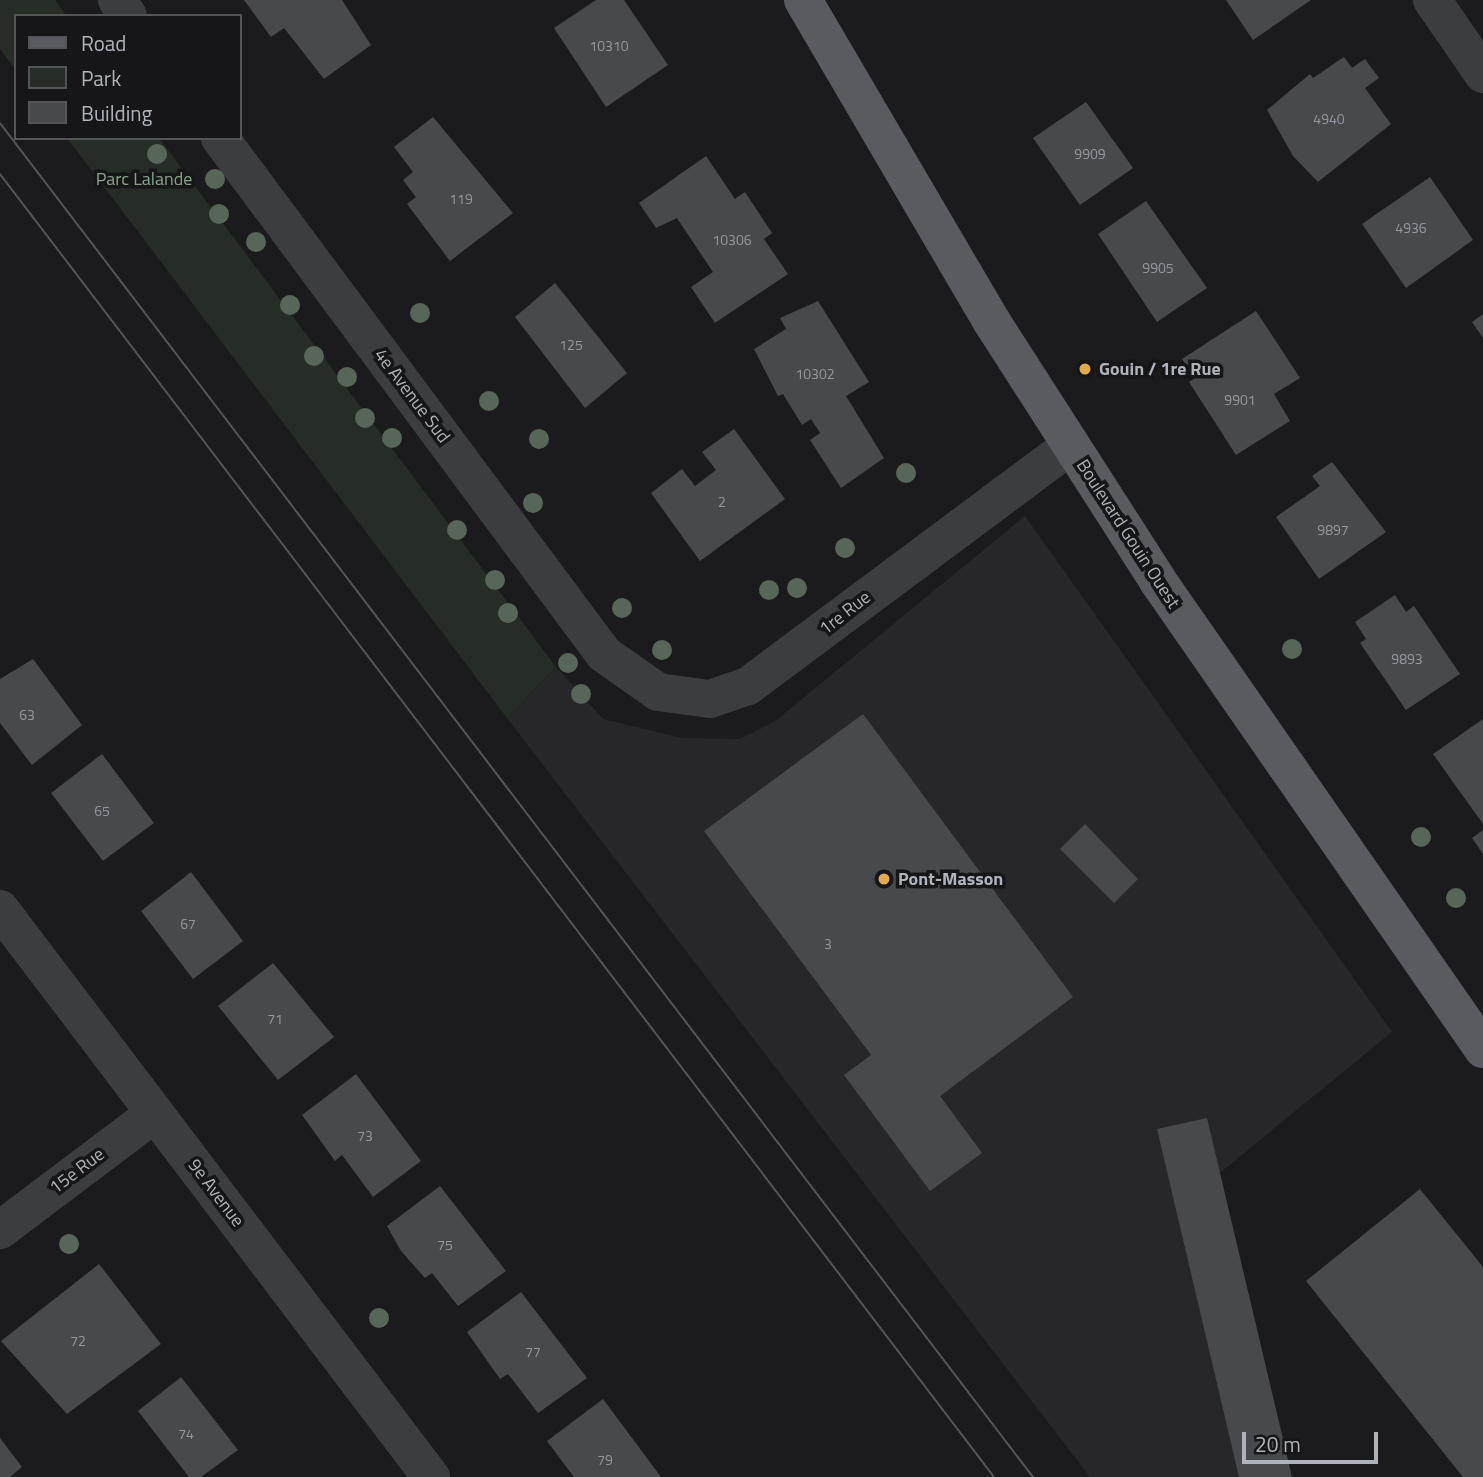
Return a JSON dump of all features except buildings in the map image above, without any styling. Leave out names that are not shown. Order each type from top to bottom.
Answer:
[{"type":"main road","name":"Boulevard Gouin Ouest","points":[[803,0],[1071,445],[1211,662],[1483,1049]]},
{"type":"street","points":[[1432,0],[1483,74]]},
{"type":"street","name":"4e Avenue Sud","points":[[221,140],[604,654]]},
{"type":"street","name":"1re Rue","points":[[604,654],[658,692],[710,699],[748,686],[1071,445]]},
{"type":"street","name":"9e Avenue","points":[[0,909],[431,1477]]},
{"type":"street","name":"15e Rue","points":[[0,1230],[155,1113]]},
{"type":"shaded area","points":[[1025,516],[1392,1032],[1216,1176],[1275,1477],[1090,1477],[507,718],[556,667],[603,719],[682,738],[740,739],[774,722]]},
{"type":"green space","points":[[0,0],[55,0],[66,14],[14,14],[14,67],[0,49]]},
{"type":"green space","name":"Parc Lalande","points":[[69,140],[161,140],[556,667],[507,718]]},
{"type":"tram line","points":[[0,123],[1033,1477]]},
{"type":"tram line","points":[[0,174],[994,1477]]},
{"type":"place","name":"Gouin / 1re Rue","points":[[1085,369]]},
{"type":"place","name":"Pont-Masson","points":[[884,879]]}]
